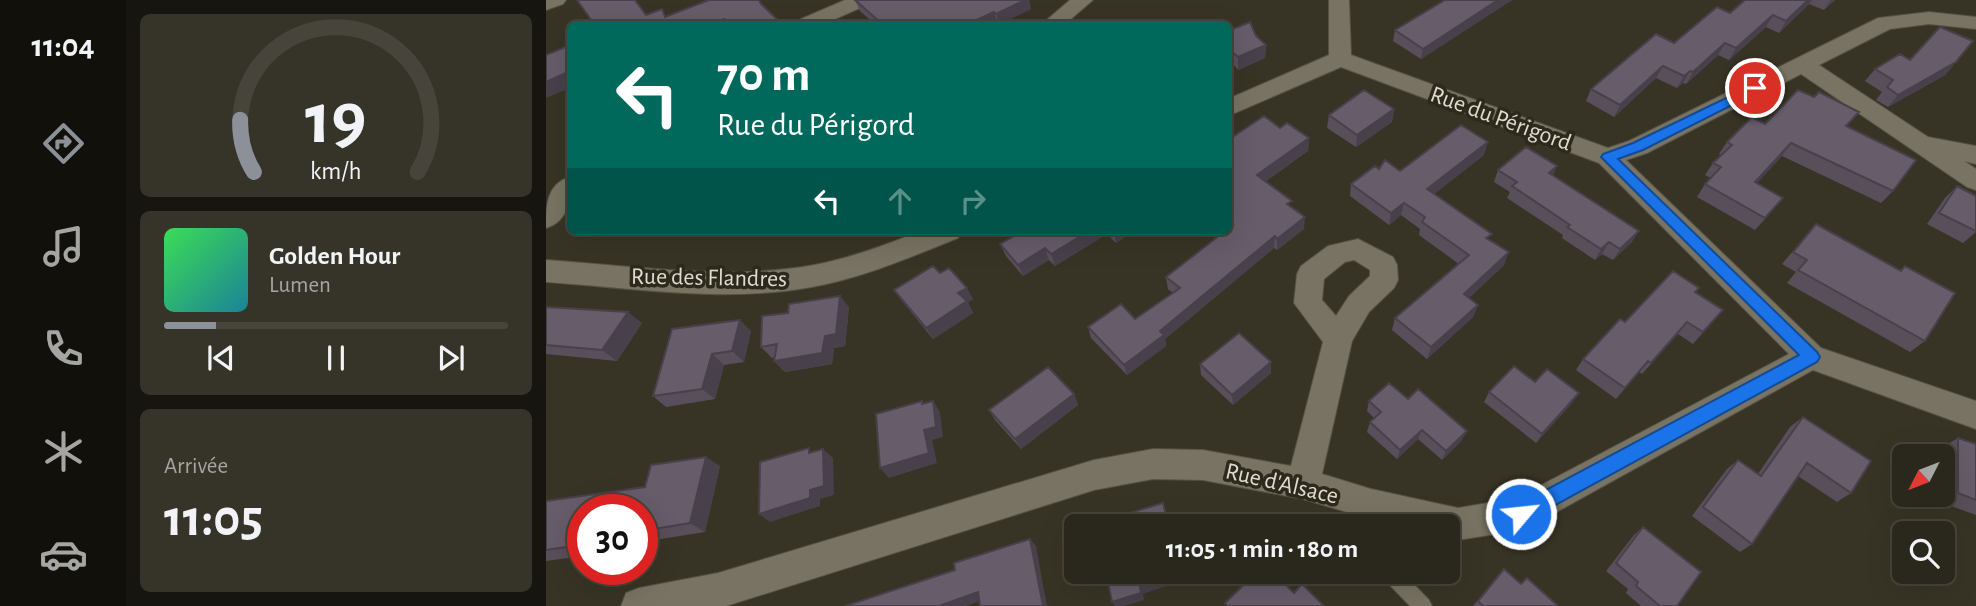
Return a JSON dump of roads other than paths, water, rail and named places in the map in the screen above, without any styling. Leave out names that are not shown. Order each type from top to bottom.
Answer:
[{"type":"street","points":[[546,4],[556,0]]},
{"type":"street","points":[[822,21],[862,0]]},
{"type":"street","points":[[1056,21],[1083,0]]},
{"type":"street","points":[[1232,106],[1340,59],[1339,0]]},
{"type":"street","points":[[1608,157],[1638,147],[1885,23],[1929,18],[1976,23]]},
{"type":"street","name":"Rue du Périgord","points":[[1340,59],[1608,157],[1811,357]]},
{"type":"street","points":[[1802,64],[1925,144],[1976,181]]},
{"type":"street","points":[[1925,144],[1976,155]]},
{"type":"street","points":[[546,218],[567,190]]},
{"type":"street","name":"Rue des Flandres","points":[[546,271],[712,281],[792,279],[879,258],[939,235]]},
{"type":"street","points":[[1303,484],[1338,339]]},
{"type":"street","points":[[1811,357],[1976,415]]},
{"type":"street","name":"Rue d'Alsace","points":[[1460,524],[1521,514],[1811,357]]},
{"type":"street","name":"Rue d'Alsace","points":[[639,606],[718,591],[1106,472],[1153,464],[1203,465],[1303,484],[1364,514]]},
{"type":"lane","points":[[1401,584],[1423,606]]}]
